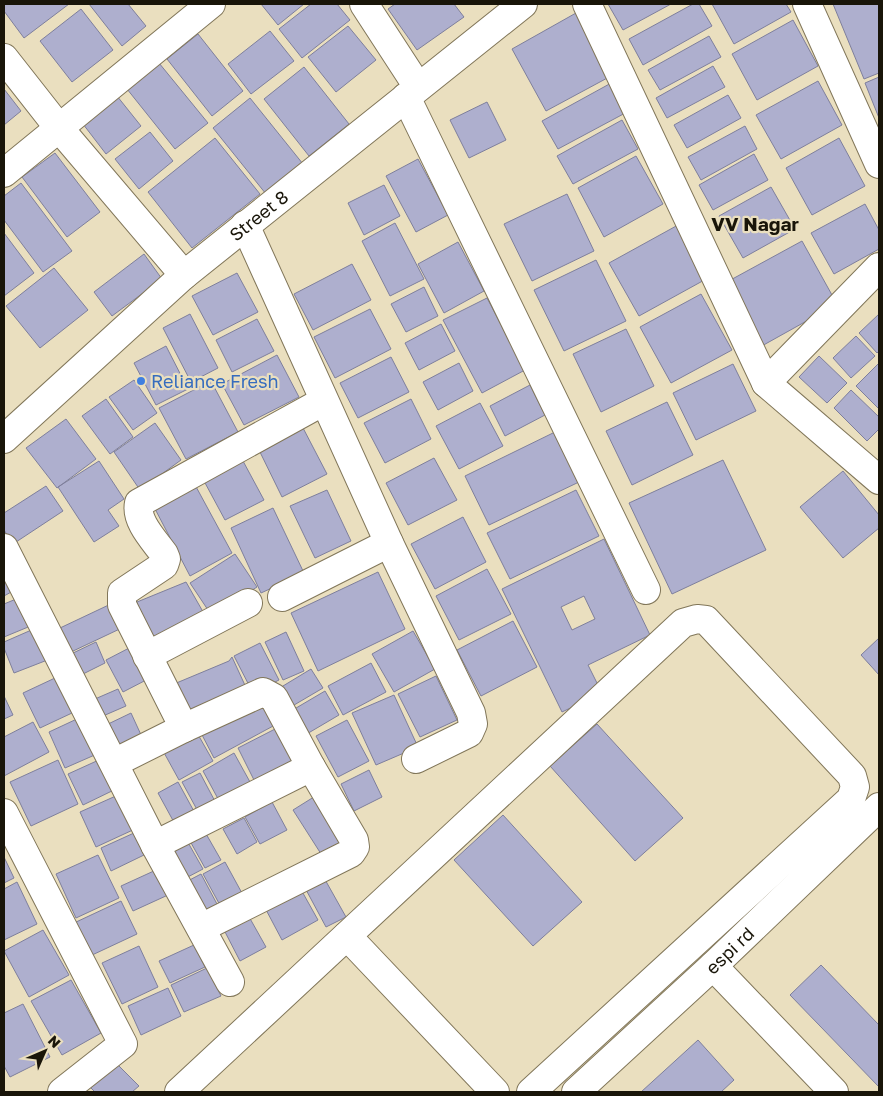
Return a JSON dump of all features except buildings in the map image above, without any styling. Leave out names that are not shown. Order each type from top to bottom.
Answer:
[{"type":"street","points":[[4,173],[211,4]]},
{"type":"street","points":[[364,4],[412,92],[646,590]]},
{"type":"street","name":"Street 8","points":[[4,439],[184,275],[523,4]]},
{"type":"street","points":[[587,4],[766,383],[879,480]]},
{"type":"street","points":[[807,4],[879,164]]},
{"type":"street","points":[[4,58],[60,128],[184,275]]},
{"type":"street","points":[[245,225],[389,543],[471,713],[473,724],[469,733],[416,759]]},
{"type":"street","points":[[766,383],[879,267]]},
{"type":"street","points":[[184,728],[120,599],[122,593],[164,565],[166,559],[141,522],[138,509],[139,503],[324,402]]},
{"type":"street","points":[[282,598],[389,543]]},
{"type":"street","points":[[4,548],[155,845],[230,982]]},
{"type":"street","points":[[147,656],[248,603]]},
{"type":"street","points":[[178,1092],[683,623],[697,619],[706,620],[852,776],[855,787],[851,799],[530,1092]]},
{"type":"street","points":[[114,763],[263,692],[274,698],[311,767],[354,840],[356,847],[351,853],[201,928]]},
{"type":"street","points":[[155,845],[311,767]]},
{"type":"street","name":"espi rd","points":[[576,1092],[713,966],[879,807]]},
{"type":"street","points":[[4,813],[123,1044],[62,1092]]},
{"type":"street","points":[[347,936],[495,1092]]},
{"type":"street","points":[[713,966],[834,1092]]},
{"type":"street","points":[[663,970],[684,992]]},
{"type":"street","points":[[636,996],[657,1018]]},
{"type":"place","name":"Reliance Fresh","points":[[141,381]]},
{"type":"district","name":"VV Nagar","points":[[755,223]]}]
